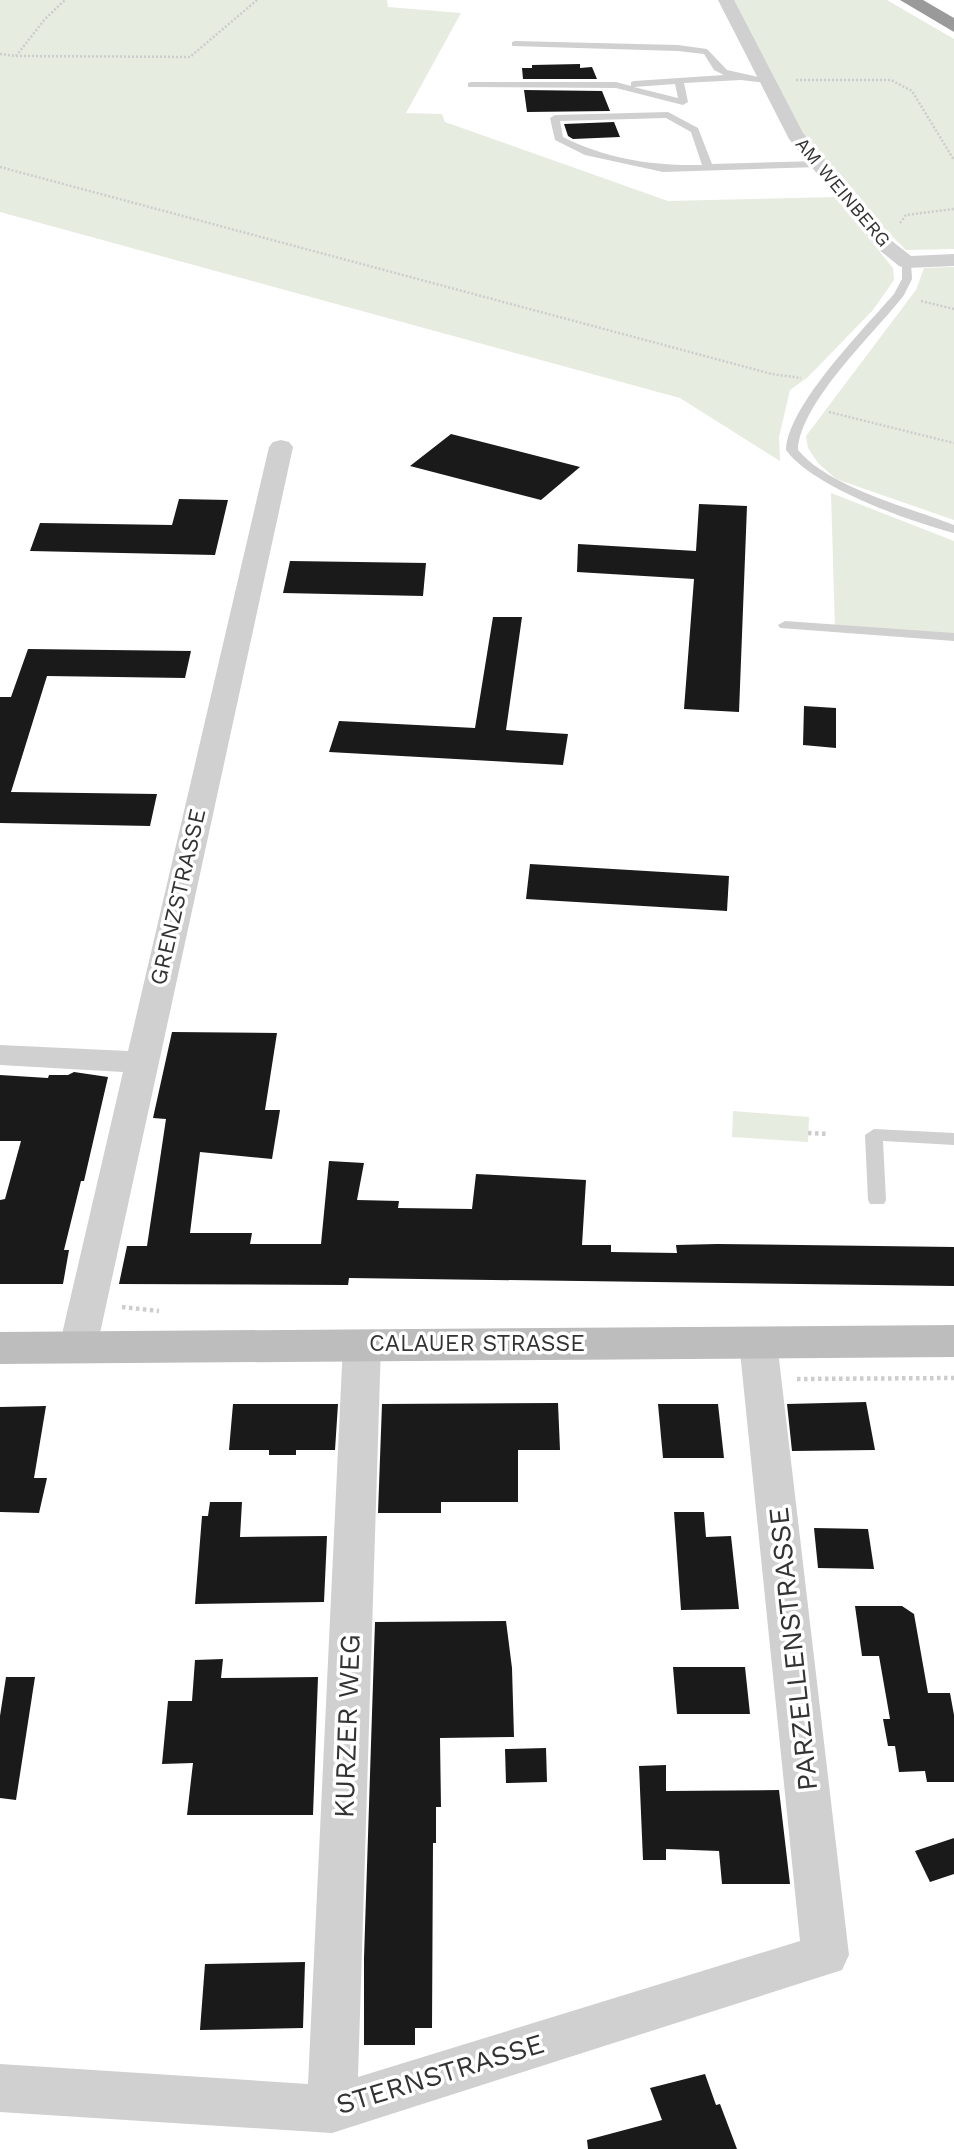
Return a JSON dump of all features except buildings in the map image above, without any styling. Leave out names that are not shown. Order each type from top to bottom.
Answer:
[{"type":"highway","points":[[909,0],[954,26]]},
{"type":"street","name":"AM WEINBERG","points":[[726,0],[795,135],[885,245],[906,261],[954,260]]},
{"type":"street","name":"GRENZSTRASSE","points":[[78,1347],[281,447]]},
{"type":"street","points":[[0,1055],[141,1062]]},
{"type":"street","name":"CALAUER STRASSE","points":[[0,1348],[954,1341]]},
{"type":"street","name":"PARZELLENSTRASSE","points":[[758,1342],[825,1955]]},
{"type":"street","name":"KURZER WEG","points":[[332,2109],[362,1344]]},
{"type":"street","name":"STERNSTRASSE","points":[[0,2088],[332,2109],[825,1955]]},
{"type":"lane","points":[[515,44],[678,48],[707,52],[713,66],[728,75],[767,80]]},
{"type":"lane","points":[[471,85],[615,85],[741,77]]},
{"type":"lane","points":[[615,85],[683,102],[679,81]]},
{"type":"lane","points":[[708,168],[695,130],[668,115],[555,118],[558,138],[588,153],[663,169],[708,168],[819,164]]},
{"type":"lane","points":[[906,261],[907,279],[899,295],[808,406],[791,437],[792,450],[806,465],[829,480],[954,529]]},
{"type":"lane","points":[[785,625],[954,637]]},
{"type":"lane","points":[[877,1200],[874,1135],[954,1141]]},
{"type":"path","points":[[16,56],[45,19],[65,0]]},
{"type":"path","points":[[0,54],[190,57],[257,0]]},
{"type":"path","points":[[767,80],[891,80],[912,91],[954,160]]},
{"type":"path","points":[[0,167],[383,269],[606,332],[772,374],[827,381]]},
{"type":"path","points":[[899,224],[906,215],[954,209]]},
{"type":"path","points":[[899,295],[954,309]]},
{"type":"path","points":[[808,406],[954,443]]},
{"type":"path","points":[[808,1133],[829,1135]]},
{"type":"shaded area","points":[[0,0],[387,0],[388,7],[461,13],[406,113],[442,114],[445,122],[668,201],[835,197],[893,268],[894,280],[873,310],[808,377],[790,390],[779,437],[780,461],[680,398],[0,212]]},
{"type":"shaded area","points":[[726,0],[887,0],[954,39],[954,249],[906,250],[819,164]]},
{"type":"shaded area","points":[[954,267],[954,520],[836,479],[818,463],[808,448],[806,436],[916,290],[924,268]]},
{"type":"shaded area","points":[[831,493],[954,541],[954,634],[835,628]]},
{"type":"shaded area","points":[[733,1111],[809,1117],[808,1142],[732,1137]]}]
